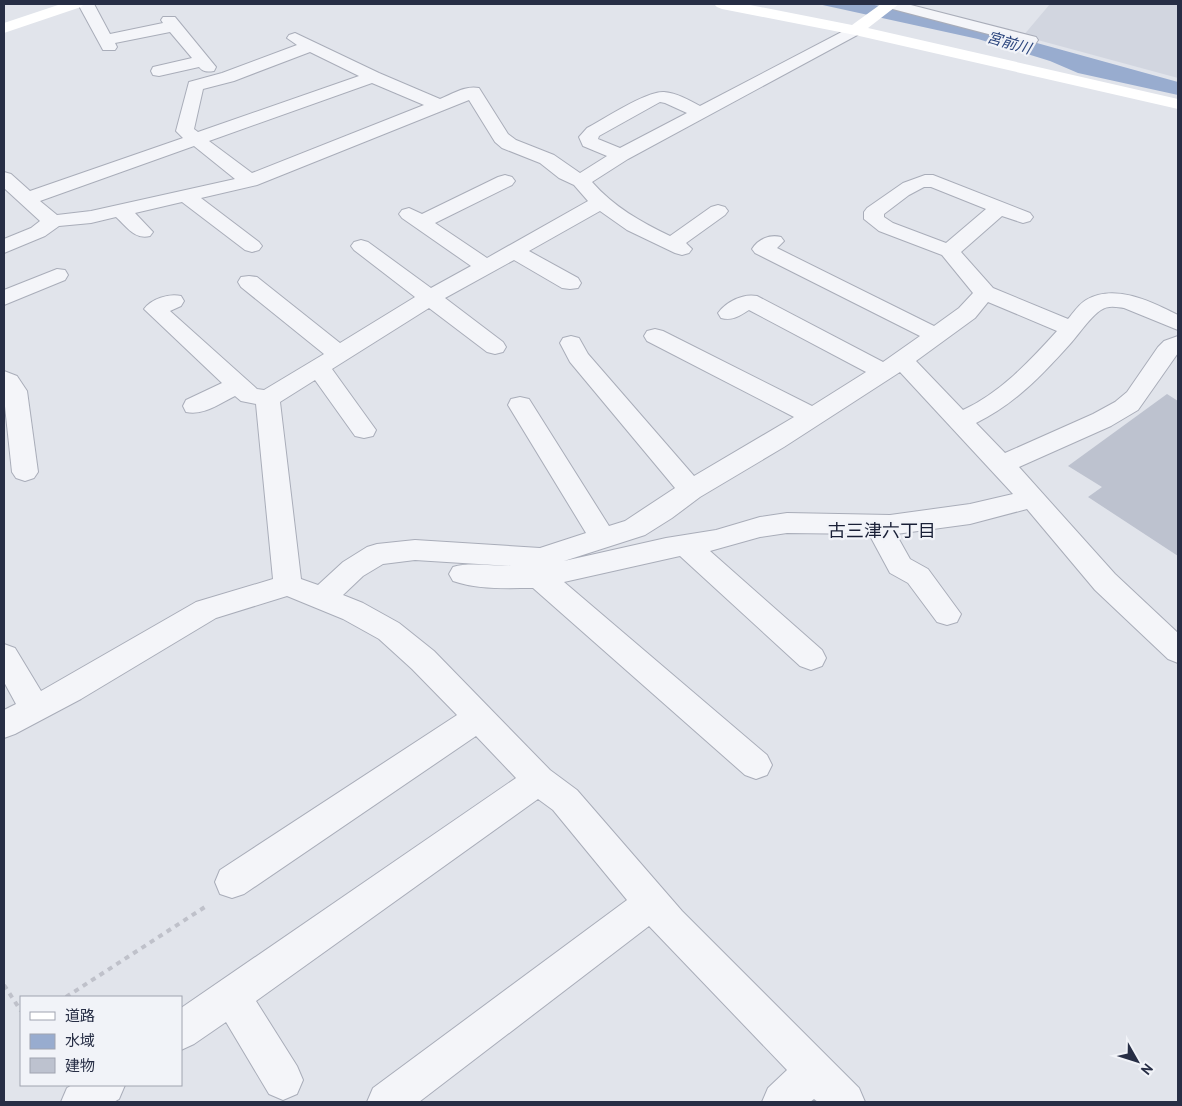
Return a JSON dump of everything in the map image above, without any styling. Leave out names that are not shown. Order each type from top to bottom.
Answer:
[{"type":"street","points":[[4,28],[76,4]]},
{"type":"street","points":[[86,4],[107,44],[171,23],[206,64],[158,71]]},
{"type":"street","points":[[722,4],[855,30],[1178,104]]},
{"type":"street","points":[[581,181],[621,155],[855,30],[890,4],[1030,40]]},
{"type":"street","points":[[288,34],[373,77],[441,106]]},
{"type":"street","points":[[250,181],[185,131],[195,86],[228,77],[311,46]]},
{"type":"street","points":[[26,199],[373,77]]},
{"type":"street","points":[[4,178],[45,216],[53,220],[71,220],[250,181],[473,92],[501,138],[509,144],[547,159],[566,174],[581,181],[599,202],[634,226],[677,246],[718,211]]},
{"type":"street","points":[[621,155],[590,142],[588,137],[593,132],[655,98],[668,98],[702,112]]},
{"type":"street","points":[[1024,217],[933,181],[923,180],[913,184],[874,212],[874,219],[886,227],[949,252],[985,293],[1070,329]]},
{"type":"street","points":[[485,266],[415,218],[505,181]]},
{"type":"street","points":[[186,196],[252,246]]},
{"type":"street","points":[[173,301],[155,309],[249,395],[268,399],[429,298],[589,210],[599,202]]},
{"type":"street","points":[[949,252],[999,208]]},
{"type":"street","points":[[120,210],[143,232]]},
{"type":"street","points":[[4,247],[38,232],[53,220]]},
{"type":"street","points":[[774,241],[762,249],[937,336]]},
{"type":"street","points":[[361,246],[495,347]]},
{"type":"street","points":[[513,251],[570,283]]},
{"type":"street","points":[[4,298],[57,275]]},
{"type":"street","points":[[249,282],[339,354]]},
{"type":"street","points":[[322,598],[353,569],[377,554],[416,550],[540,558],[635,528],[663,511],[691,490],[813,417],[893,366],[967,313],[985,293]]},
{"type":"street","points":[[960,421],[980,412],[1001,398],[1093,305],[1102,300],[1116,299],[1130,303],[1178,323]]},
{"type":"street","points":[[729,313],[749,301],[893,366],[960,421],[1033,498],[1104,582],[1178,651]]},
{"type":"street","points":[[655,336],[813,417]]},
{"type":"street","points":[[571,343],[578,357],[691,490]]},
{"type":"street","points":[[1001,464],[1048,445],[1108,417],[1129,404],[1144,388],[1166,351],[1178,343]]},
{"type":"street","points":[[318,367],[364,430]]},
{"type":"street","points":[[4,379],[10,381],[15,391],[25,472]]},
{"type":"street","points":[[195,406],[237,385]]},
{"type":"street","points":[[268,399],[288,585]]},
{"type":"street","points":[[520,405],[602,538]]},
{"type":"street","points":[[463,574],[484,577],[539,577],[716,540],[760,527],[787,523],[890,525],[970,514],[1033,498]]},
{"type":"street","points":[[877,525],[900,566],[918,576],[948,614]]},
{"type":"street","points":[[686,545],[811,658]]},
{"type":"street","points":[[539,577],[756,765]]},
{"type":"street","points":[[4,725],[206,610],[288,585],[353,611],[389,631],[423,660],[539,780],[565,800],[669,923],[845,1102]]},
{"type":"street","points":[[4,656],[35,708]]},
{"type":"street","points":[[232,882],[479,717]]},
{"type":"street","points":[[182,1030],[539,780]]},
{"type":"street","points":[[387,1102],[652,902]]},
{"type":"street","points":[[231,996],[283,1080]]},
{"type":"street","points":[[782,1102],[815,1072]]},
{"type":"street","points":[[81,1102],[104,1086]]},
{"type":"path","points":[[68,996],[219,898],[232,882]]},
{"type":"path","points":[[4,985],[20,1010]]},
{"type":"shaded area","points":[[1050,4],[1178,4],[1178,78],[1023,36]]},
{"type":"water","name":"宮前川","points":[[818,4],[869,4],[982,28],[1178,82],[1178,95],[1078,73],[1050,61],[978,39]]},
{"type":"building","points":[[1167,394],[1178,401],[1178,556],[1088,497],[1102,487],[1068,466]]},
{"type":"district","name":"古三津六丁目","points":[[882,531]]}]
